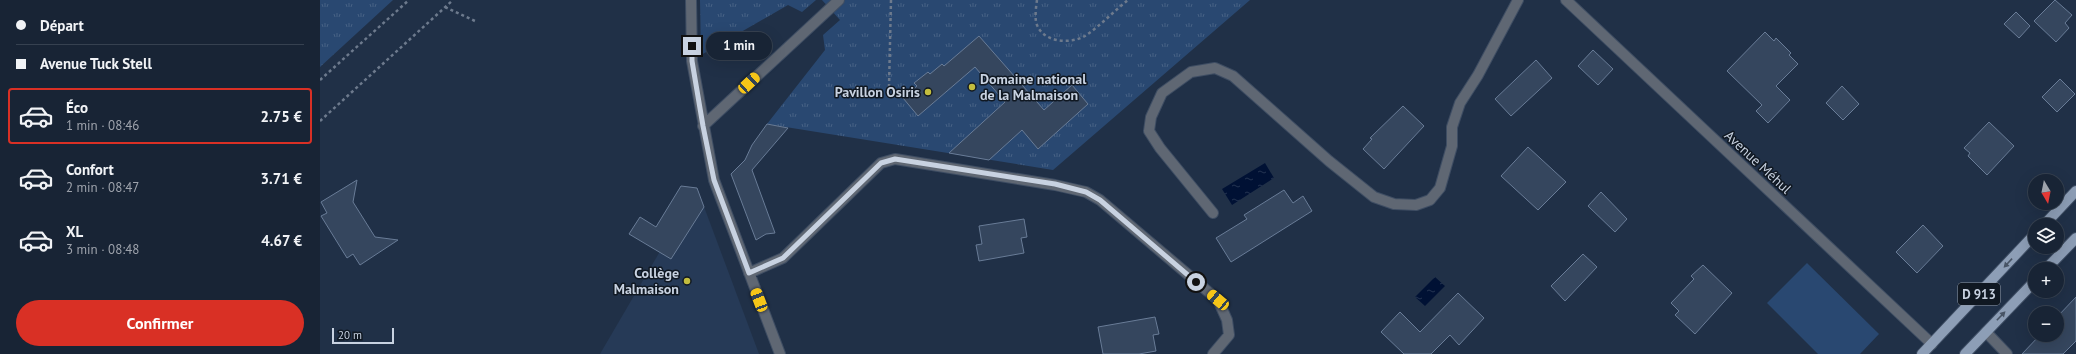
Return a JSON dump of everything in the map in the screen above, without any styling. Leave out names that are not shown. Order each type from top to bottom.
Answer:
[{"type":"main road","points":[[2051,218],[2076,191]]},
{"type":"main road","points":[[2053,262],[2076,238]]},
{"type":"main road","name":"D 913","points":[[1922,354],[2028,241]]},
{"type":"main road","name":"D 913","points":[[1965,354],[2028,288]]},
{"type":"street","points":[[691,0],[692,61],[714,180],[780,354]]},
{"type":"street","points":[[703,126],[839,0]]},
{"type":"street","points":[[1213,213],[1160,148],[1150,131],[1151,117],[1162,93],[1191,72],[1214,68],[1233,76],[1329,162],[1374,197],[1394,204],[1416,205],[1430,200],[1440,188],[1452,146],[1452,127],[1460,103],[1478,75],[1518,0]]},
{"type":"street","name":"Avenue Méhul","points":[[1566,0],[1932,344]]},
{"type":"street","points":[[749,273],[783,258],[881,163],[895,159],[1055,184],[1086,192],[1100,200],[1218,300],[1227,320],[1229,335],[1213,354]]},
{"type":"street","points":[[1986,332],[2008,354]]},
{"type":"path","points":[[320,80],[409,0]]},
{"type":"path","points":[[320,121],[453,0]]},
{"type":"path","points":[[889,87],[891,0]]},
{"type":"path","points":[[1037,0],[1036,21],[1039,29],[1047,37],[1061,41],[1074,41],[1085,36],[1128,0]]},
{"type":"path","points":[[445,7],[477,22]]},
{"type":"shaded area","name":"Collège Malmaison","points":[[697,188],[759,354],[600,354]]},
{"type":"green space","points":[[320,0],[393,0],[320,67]]},
{"type":"green space","points":[[700,0],[816,0],[802,12],[788,5],[701,55]]},
{"type":"green space","name":"Domaine national de la Malmaison","points":[[822,0],[1250,0],[1053,170],[767,124],[825,50],[823,35],[840,20]]},
{"type":"green space","points":[[1807,263],[1879,334],[1860,354],[1818,354],[1767,303]]},
{"type":"water","points":[[1265,163],[1274,178],[1232,205],[1222,189]]},
{"type":"water","points":[[1435,277],[1445,286],[1425,306],[1415,297]]},
{"type":"building","points":[[2055,0],[2072,15],[2065,23],[2069,28],[2056,42],[2034,21]]},
{"type":"building","points":[[2016,12],[2030,26],[2019,38],[2004,24]]},
{"type":"building","points":[[1765,32],[1774,41],[1776,38],[1791,53],[1789,55],[1798,64],[1776,86],[1790,100],[1768,123],[1756,111],[1762,105],[1727,71]]},
{"type":"building","points":[[979,36],[1044,110],[1072,85],[1088,104],[1038,149],[1022,130],[989,160],[949,153],[1005,102],[975,67],[918,116],[903,98],[917,86],[914,83],[928,72],[930,74],[942,64],[944,66]]},
{"type":"building","points":[[1593,50],[1613,69],[1598,85],[1578,66]]},
{"type":"building","points":[[1536,60],[1552,78],[1511,116],[1495,99]]},
{"type":"building","points":[[2060,79],[2075,94],[2057,112],[2042,97]]},
{"type":"building","points":[[1842,86],[1859,104],[1843,120],[1826,103]]},
{"type":"building","points":[[1403,106],[1424,126],[1384,169],[1363,149],[1372,139],[1370,138]]},
{"type":"building","points":[[1989,122],[2014,146],[1987,175],[1968,156],[1970,153],[1964,148]]},
{"type":"building","points":[[767,124],[788,128],[752,170],[775,233],[766,234],[756,240],[731,174],[745,160],[752,145]]},
{"type":"building","points":[[1528,147],[1566,182],[1538,210],[1501,176]]},
{"type":"building","points":[[357,180],[353,202],[375,237],[398,240],[360,265],[353,254],[347,258],[321,216],[327,213],[321,202]]},
{"type":"building","points":[[681,186],[697,188],[704,207],[671,259],[629,234],[640,217],[656,227]]},
{"type":"building","points":[[1284,190],[1293,203],[1303,196],[1312,211],[1231,262],[1216,238],[1247,219],[1244,215]]},
{"type":"building","points":[[1601,192],[1627,219],[1615,232],[1588,206]]},
{"type":"building","points":[[1024,219],[1027,237],[1021,238],[1024,253],[979,261],[976,245],[982,244],[979,226]]},
{"type":"building","points":[[1923,225],[1943,246],[1917,273],[1896,252]]},
{"type":"building","points":[[1583,254],[1597,267],[1565,301],[1551,286]]},
{"type":"building","points":[[1703,265],[1732,293],[1695,334],[1675,315],[1679,311],[1671,303],[1694,279],[1691,276]]},
{"type":"building","points":[[1458,293],[1484,318],[1459,345],[1450,335],[1431,354],[1404,354],[1381,332],[1400,312],[1420,332]]},
{"type":"building","points":[[2076,297],[2076,341],[2063,354],[2022,354],[2033,342],[2064,342],[2064,310]]},
{"type":"building","points":[[1155,317],[1159,334],[1153,335],[1156,351],[1139,354],[1103,354],[1098,327]]},
{"type":"place","name":"Domaine national de la Malmaison","points":[[972,87]]},
{"type":"place","name":"Pavillon Osiris","points":[[928,92]]},
{"type":"place","name":"Collège Malmaison","points":[[687,281]]},
{"type":"route","points":[[692,46],[692,61],[714,180],[749,273],[783,258],[881,163],[895,159],[1055,184],[1086,192],[1100,200],[1196,282]]}]
